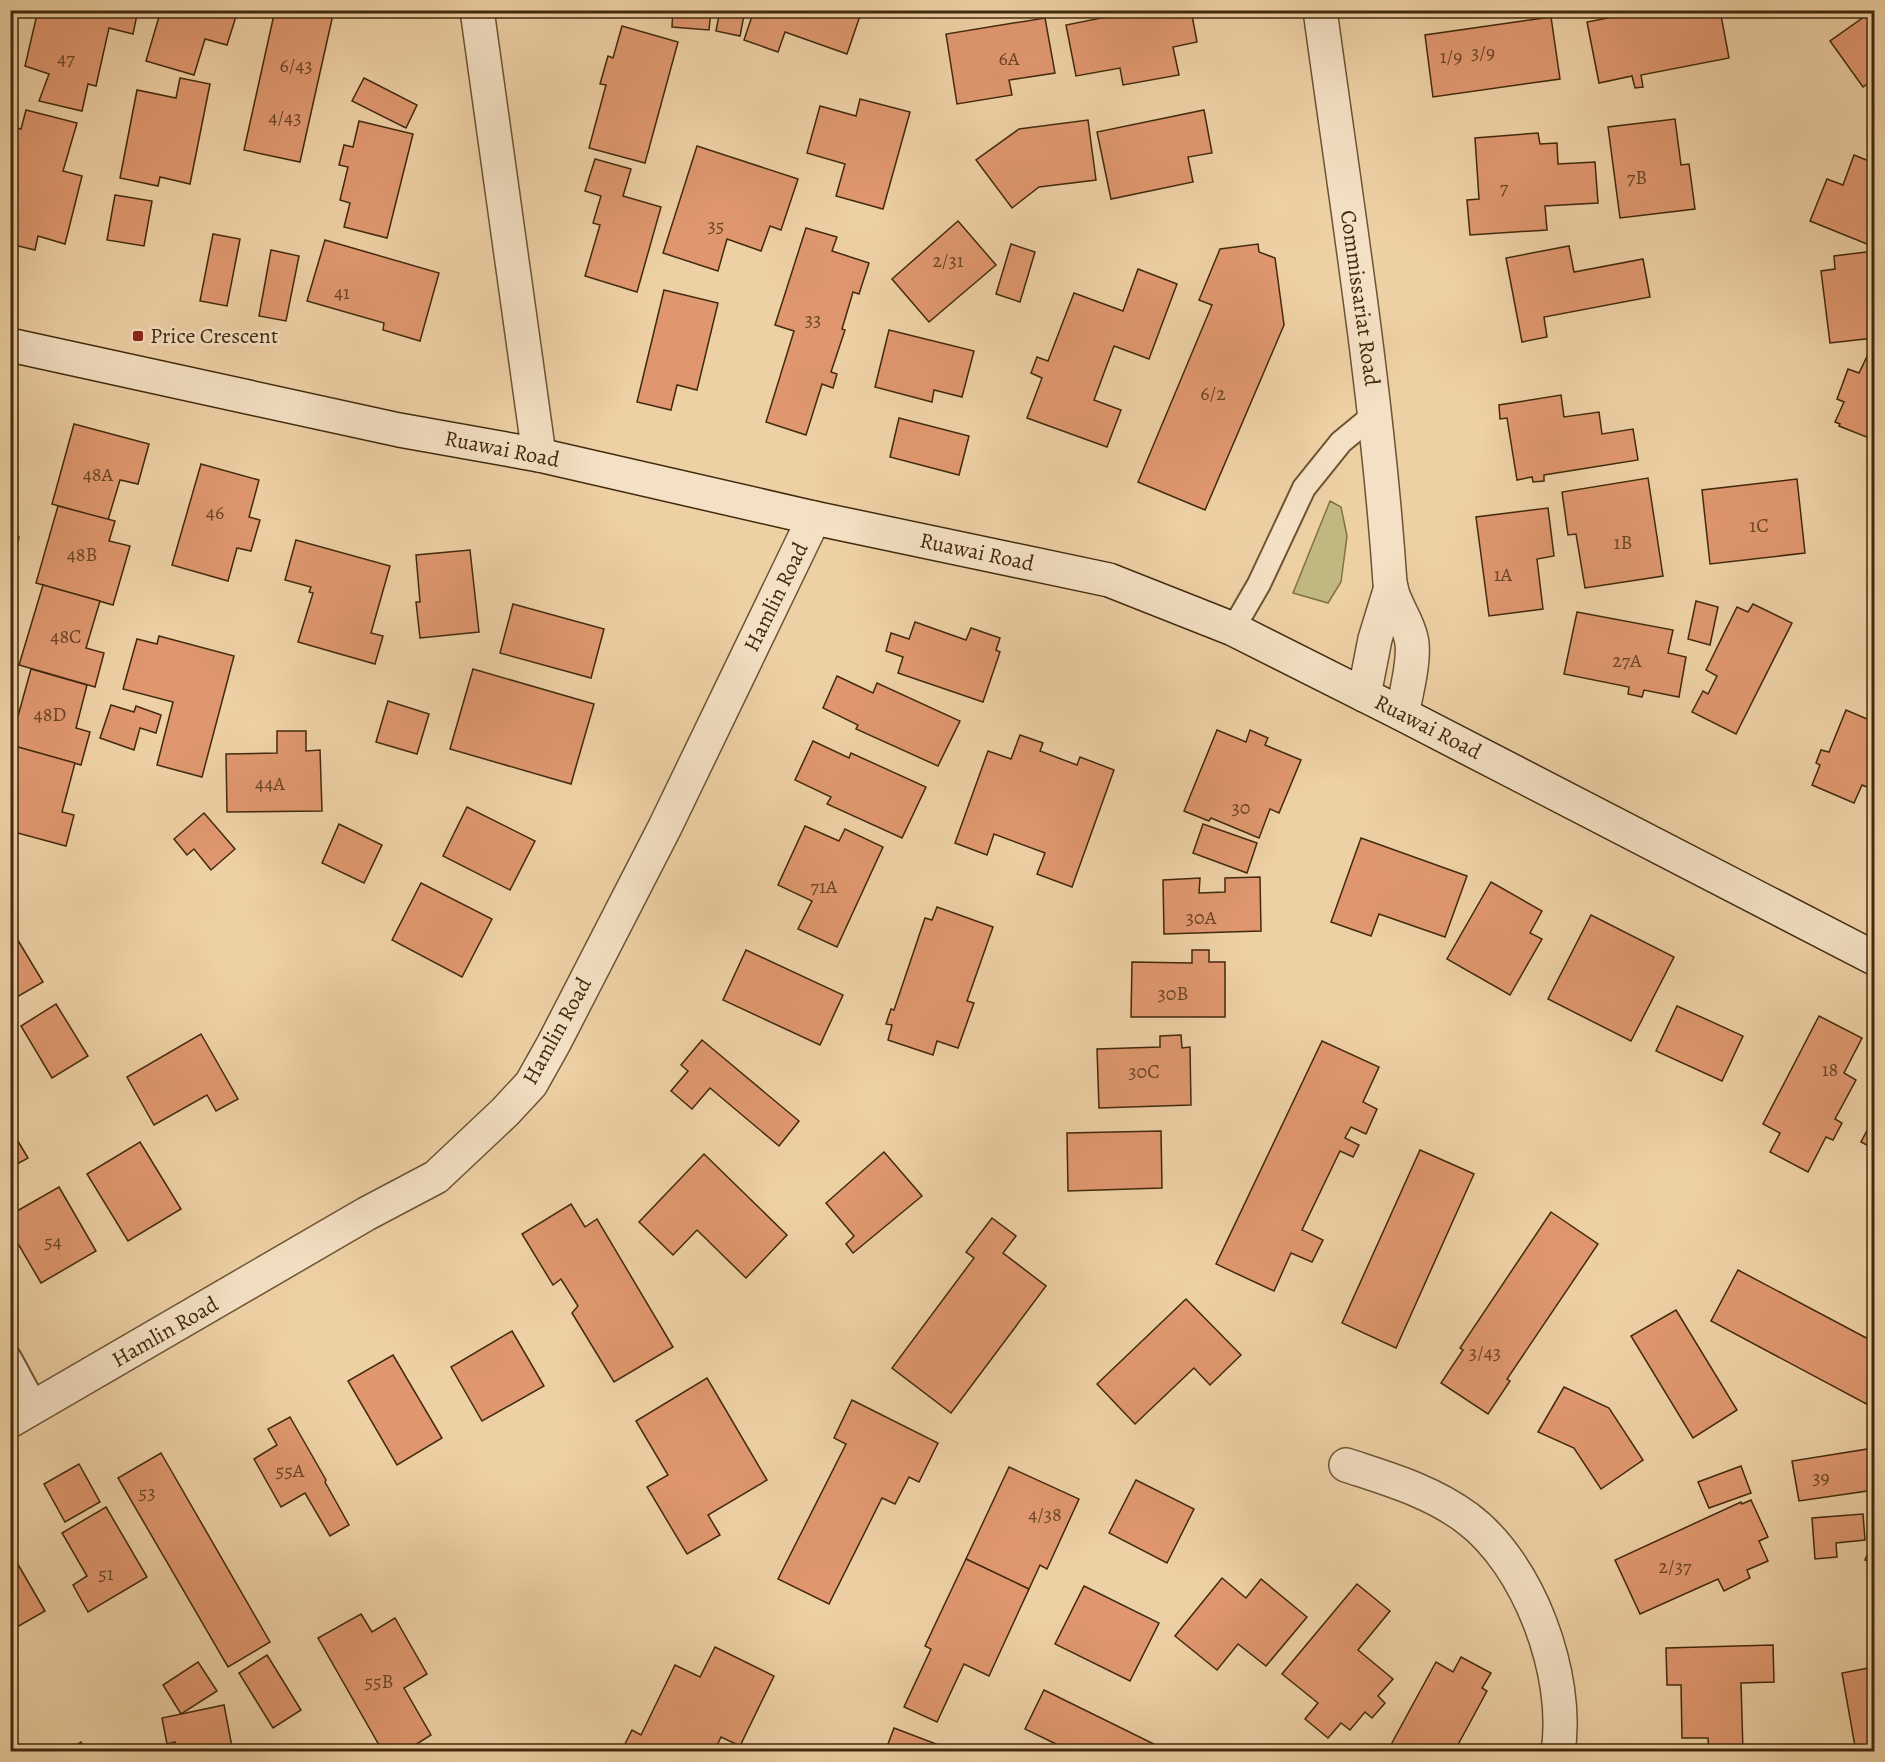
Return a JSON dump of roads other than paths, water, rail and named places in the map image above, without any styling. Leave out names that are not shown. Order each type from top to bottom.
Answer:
[{"type":"street","points":[[477,10],[538,455]]},
{"type":"street","name":"Commissariat Road","points":[[1320,10],[1376,414],[1391,587],[1412,639],[1410,681],[1402,714]]},
{"type":"street","name":"Ruawai Road","points":[[10,345],[399,430],[538,455],[814,518],[1108,580],[1233,629],[1875,958]]},
{"type":"street","name":"Hamlin Road","points":[[23,1414],[366,1214],[436,1177],[505,1112],[531,1084],[665,826],[814,518]]},
{"type":"street","name":"Commissariat Road","points":[[1365,695],[1376,639],[1391,587]]},
{"type":"street","points":[[1346,1465],[1427,1493],[1466,1517],[1488,1535],[1528,1597],[1548,1646],[1559,1690],[1561,1713],[1558,1752]]},
{"type":"lane","points":[[1233,629],[1259,584],[1304,488],[1341,442],[1376,414]]},
{"type":"lane","points":[[10,1358],[23,1414]]},
{"type":"place","name":"Price Crescent","points":[[138,336]]}]
